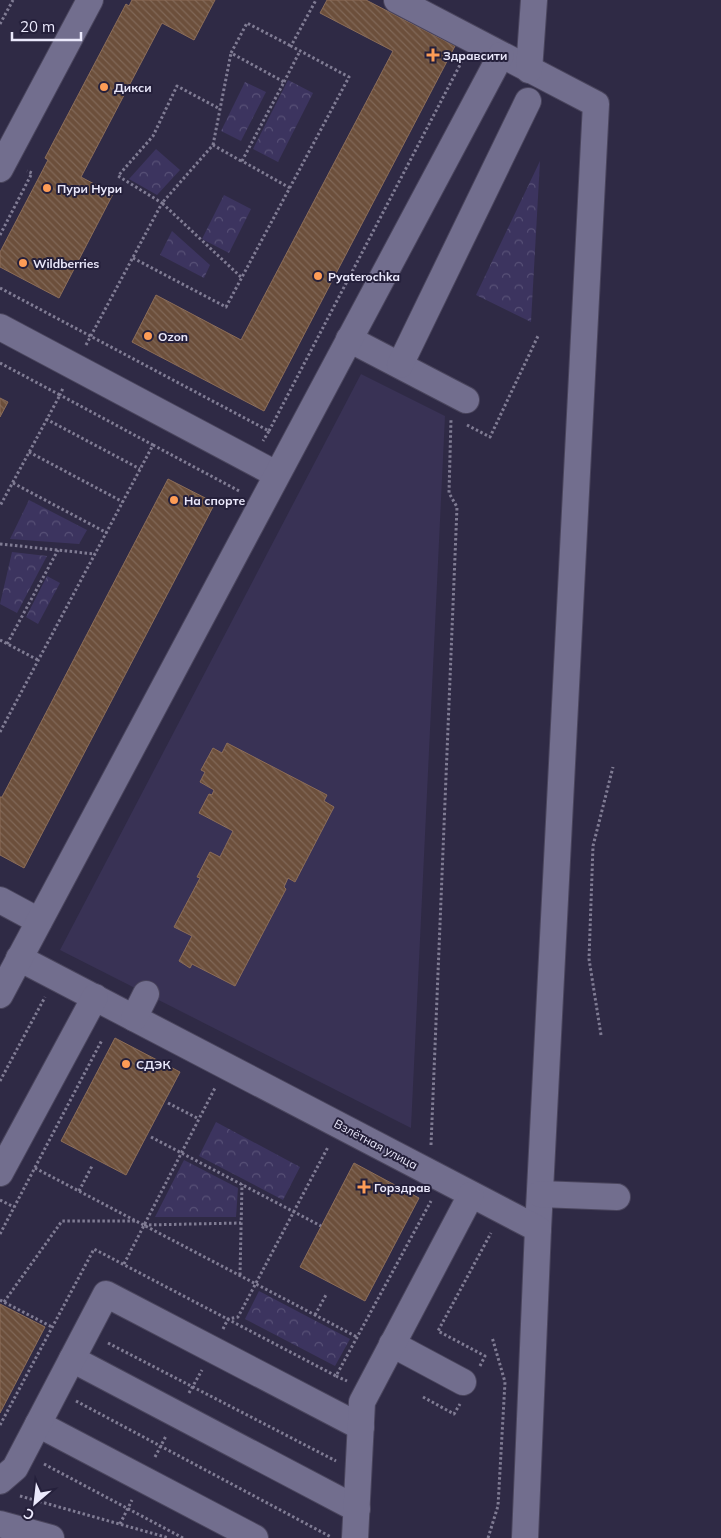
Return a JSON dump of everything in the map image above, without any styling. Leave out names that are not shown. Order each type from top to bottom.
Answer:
[{"type":"street","points":[[0,169],[90,0]]},
{"type":"street","points":[[397,0],[596,104],[538,1229],[525,1538]]},
{"type":"street","points":[[529,70],[534,0]]},
{"type":"street","points":[[0,995],[501,55]]},
{"type":"street","points":[[400,365],[528,101]]},
{"type":"street","points":[[0,327],[276,474]]},
{"type":"street","points":[[349,339],[400,365],[459,408]]},
{"type":"street","points":[[0,900],[39,921]]},
{"type":"street","name":"Взлётная улица","points":[[19,958],[89,1007],[134,1018],[465,1206],[538,1229]]},
{"type":"street","points":[[134,1018],[146,994]]},
{"type":"street","points":[[0,1174],[89,1007]]},
{"type":"street","points":[[540,1194],[616,1197]]},
{"type":"street","points":[[355,1538],[362,1402],[465,1206]]},
{"type":"street","points":[[8,1488],[2,1481],[15,1468],[106,1294],[361,1427]]},
{"type":"street","points":[[392,1344],[468,1384]]},
{"type":"street","points":[[72,1359],[357,1509]]},
{"type":"street","points":[[38,1424],[255,1538]]},
{"type":"street","points":[[0,1524],[52,1538]]},
{"type":"path","points":[[0,24],[13,0]]},
{"type":"path","points":[[291,46],[316,0]]},
{"type":"path","points":[[0,506],[162,203],[213,146],[231,53],[247,22],[349,77],[226,307],[133,258]]},
{"type":"path","points":[[242,161],[300,51]]},
{"type":"path","points":[[231,53],[284,82]]},
{"type":"path","points":[[253,461],[465,55]]},
{"type":"path","points":[[220,109],[177,86],[153,136],[118,176],[162,203],[242,278]]},
{"type":"path","points":[[213,146],[290,188]]},
{"type":"path","points":[[0,288],[269,431]]},
{"type":"path","points":[[0,363],[262,502]]},
{"type":"path","points":[[0,1425],[94,1249],[336,1376],[431,1202],[426,1185],[458,507],[449,493],[459,408]]},
{"type":"path","points":[[46,419],[140,469]]},
{"type":"path","points":[[0,732],[154,444]]},
{"type":"path","points":[[29,452],[123,502]]},
{"type":"path","points":[[13,483],[106,533]]},
{"type":"path","points":[[0,544],[95,554]]},
{"type":"path","points":[[7,644],[58,550]]},
{"type":"path","points":[[0,640],[38,660]]},
{"type":"path","points":[[601,1035],[589,959],[593,846],[613,767]]},
{"type":"path","points":[[0,1081],[45,998],[89,1007]]},
{"type":"path","points":[[0,1234],[103,1040]]},
{"type":"path","points":[[124,1264],[215,1088],[207,1083]]},
{"type":"path","points":[[168,1102],[199,1120]]},
{"type":"path","points":[[151,1137],[321,1226]]},
{"type":"path","points":[[328,1147],[336,1151]]},
{"type":"path","points":[[79,1191],[92,1166]]},
{"type":"path","points":[[35,1168],[358,1337]]},
{"type":"path","points":[[240,1275],[242,1184]]},
{"type":"path","points":[[0,1200],[14,1207]]},
{"type":"path","points":[[423,1397],[454,1414],[468,1384],[485,1356],[438,1331],[491,1233],[465,1206],[431,1202]]},
{"type":"path","points":[[52,1327],[2,1301],[62,1221],[136,1221]]},
{"type":"path","points":[[144,1225],[241,1223]]},
{"type":"path","points":[[315,1315],[327,1293]]},
{"type":"path","points":[[488,1538],[498,1506],[505,1382],[492,1337]]},
{"type":"path","points":[[108,1343],[337,1461]]},
{"type":"path","points":[[26,1375],[334,1538]]},
{"type":"path","points":[[44,1464],[183,1538]]},
{"type":"path","points":[[8,1488],[168,1538]]},
{"type":"shaded area","points":[[361,374],[445,416],[411,1128],[60,950]]},
{"type":"green space","points":[[288,80],[313,93],[278,162],[253,149]]},
{"type":"green space","points":[[245,82],[266,92],[241,141],[221,131]]},
{"type":"green space","points":[[156,149],[180,170],[157,195],[129,179]]},
{"type":"green space","points":[[540,161],[531,322],[476,295]]},
{"type":"green space","points":[[224,195],[251,209],[229,253],[202,239]]},
{"type":"green space","points":[[172,231],[210,265],[204,278],[160,255]]},
{"type":"green space","points":[[29,500],[87,530],[79,544],[10,539]]},
{"type":"green space","points":[[12,552],[47,556],[17,613],[0,604]]},
{"type":"green space","points":[[47,576],[60,583],[38,624],[26,617]]},
{"type":"green space","points":[[216,1122],[300,1167],[283,1200],[199,1156]]},
{"type":"green space","points":[[184,1160],[238,1188],[236,1217],[155,1217]]},
{"type":"green space","points":[[259,1291],[350,1339],[335,1366],[245,1319]]},
{"type":"building","points":[[132,0],[215,0],[194,40],[162,23],[81,177],[113,194],[59,298],[0,267],[0,252],[48,160],[45,158],[126,4],[129,6]]},
{"type":"building","points":[[327,0],[366,0],[455,46],[264,411],[132,342],[156,295],[241,340],[393,51],[320,13]]},
{"type":"building","points":[[0,398],[8,402],[0,417]]},
{"type":"building","points":[[168,479],[215,503],[24,868],[0,855],[0,797],[2,797]]},
{"type":"building","points":[[227,743],[327,795],[324,801],[334,807],[295,882],[288,878],[284,887],[286,889],[235,986],[192,964],[190,968],[179,961],[192,936],[174,927],[200,878],[197,877],[210,852],[220,857],[233,831],[199,813],[209,794],[212,795],[214,790],[200,782],[205,772],[201,770],[213,748],[222,753]]},
{"type":"building","points":[[115,1038],[180,1072],[126,1175],[61,1141]]},
{"type":"building","points":[[354,1163],[419,1198],[365,1301],[300,1267]]},
{"type":"building","points":[[0,1304],[45,1327],[0,1413]]},
{"type":"place","name":"Здравсити","points":[[433,55]]},
{"type":"place","name":"Дикси","points":[[104,87]]},
{"type":"place","name":"Пури Нури","points":[[47,188]]},
{"type":"place","name":"Wildberries","points":[[23,263]]},
{"type":"place","name":"Pyaterochka","points":[[318,276]]},
{"type":"place","name":"Ozon","points":[[148,336]]},
{"type":"place","name":"На спорте","points":[[174,500]]},
{"type":"place","name":"СДЭК","points":[[126,1064]]},
{"type":"place","name":"Горздрав","points":[[364,1187]]}]
